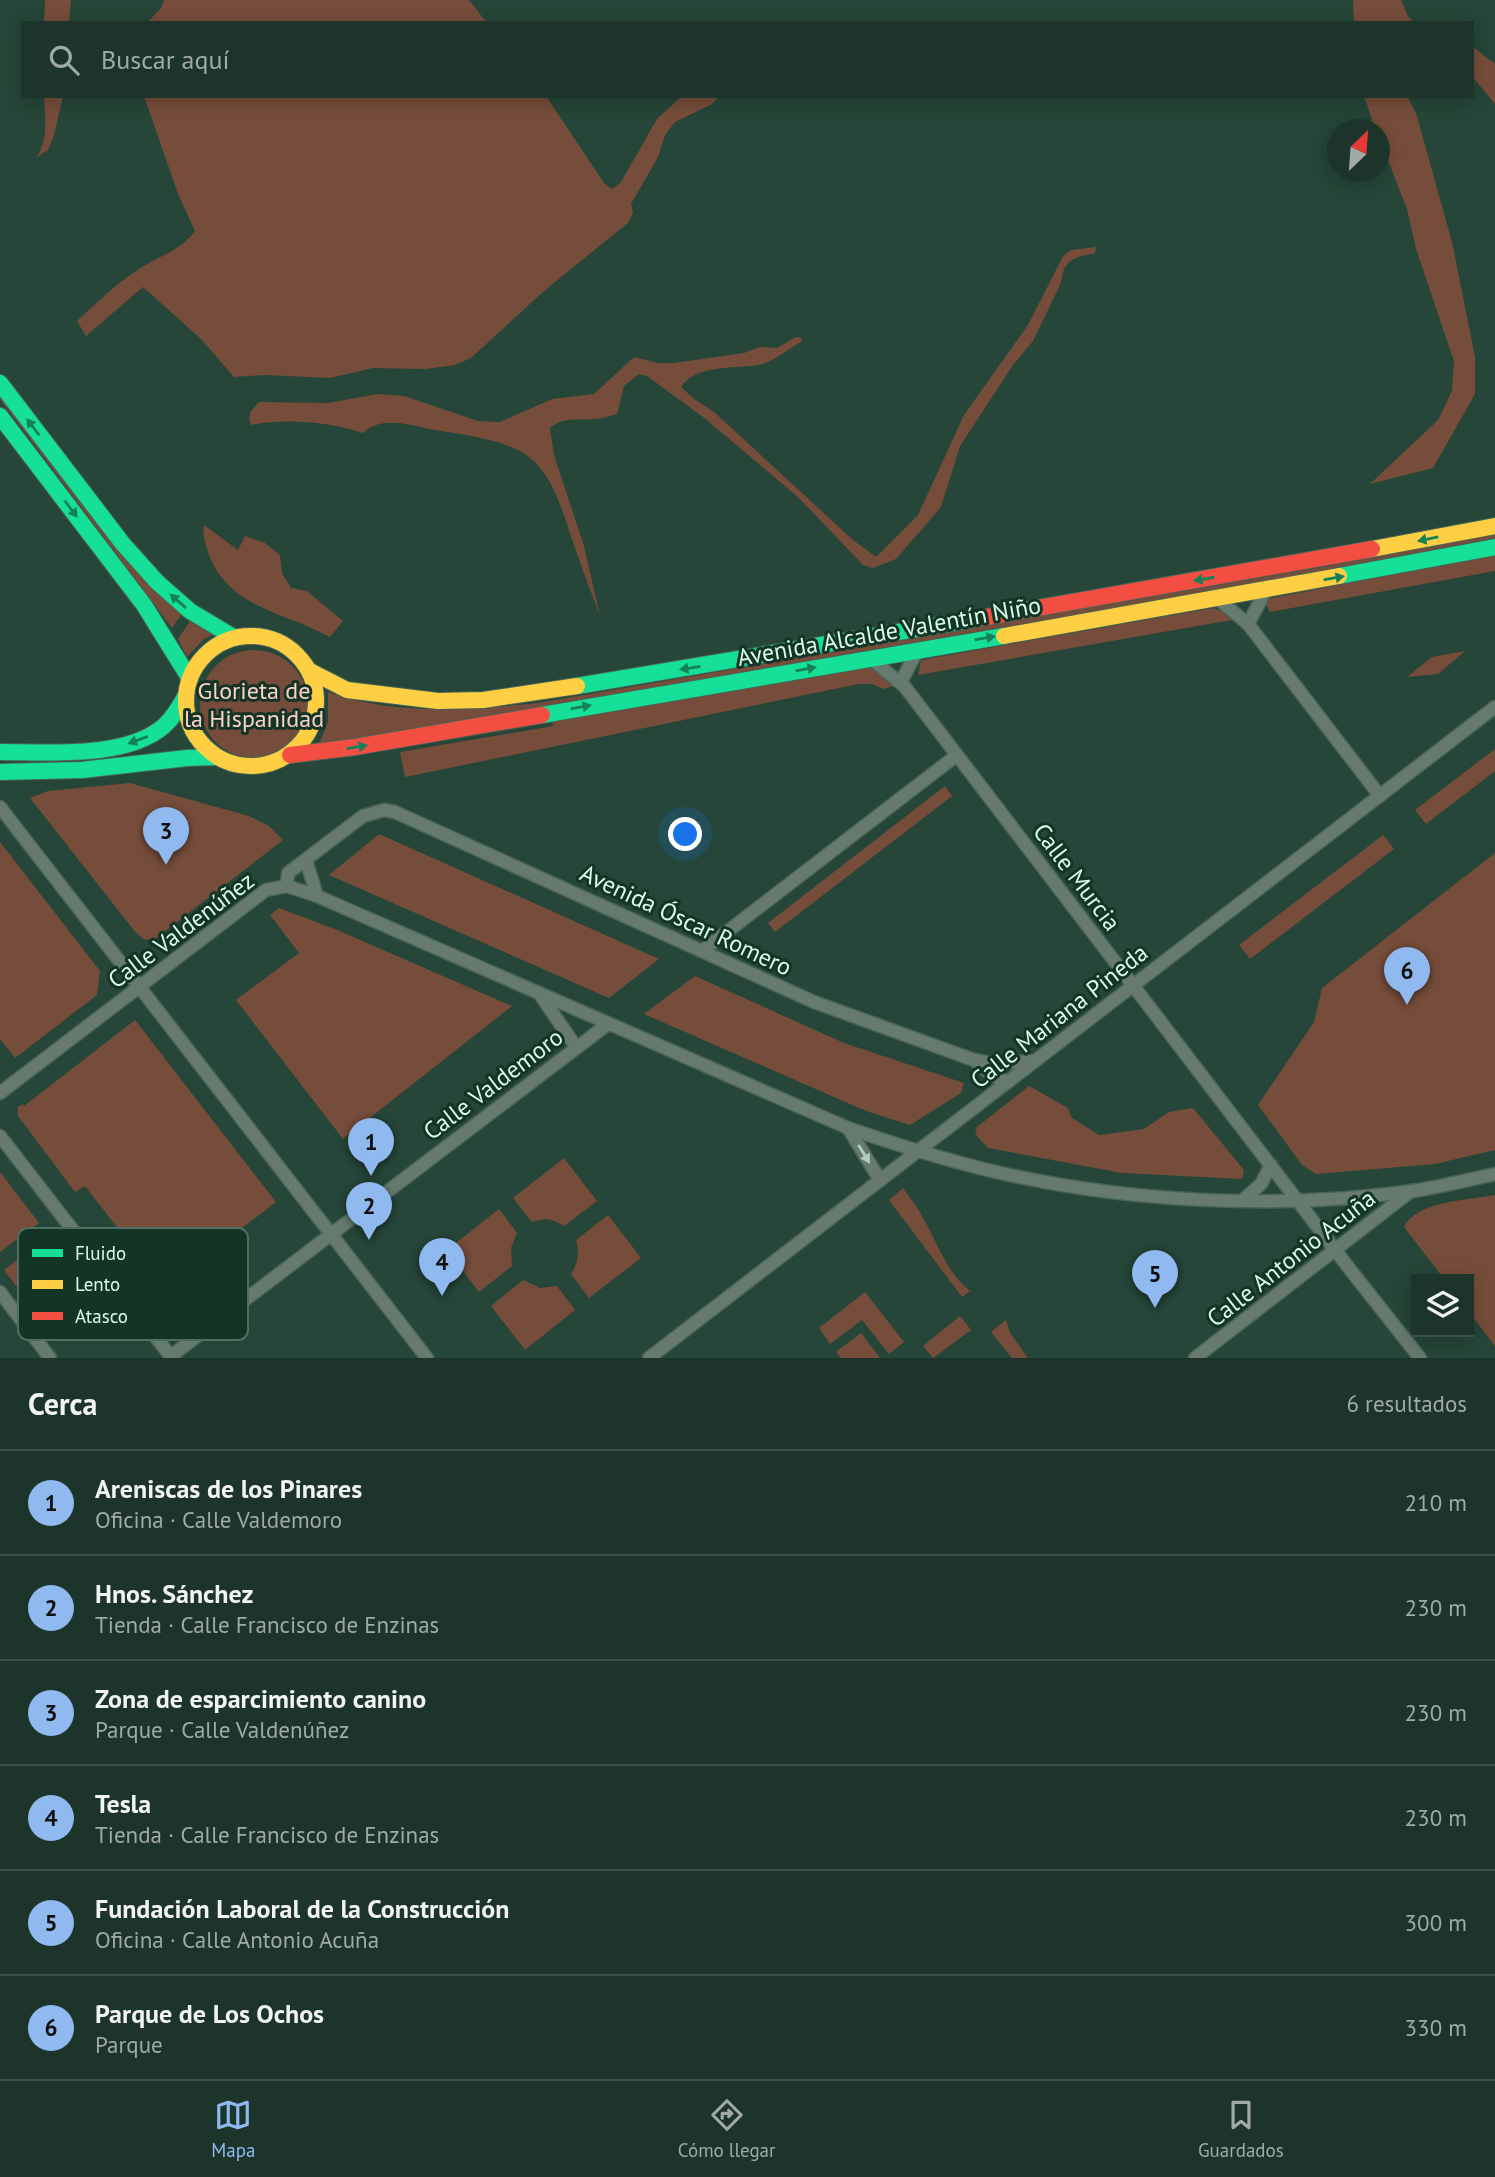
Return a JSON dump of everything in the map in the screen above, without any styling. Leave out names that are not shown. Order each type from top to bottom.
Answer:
[{"type":"main road","points":[[0,383],[123,544],[157,582],[190,611],[235,638]]},
{"type":"main road","points":[[0,415],[144,606],[188,687],[186,711],[198,740],[228,763],[249,767],[271,764],[290,755],[303,742],[317,708],[316,689],[310,671],[299,657],[278,642],[253,636],[235,638],[207,653],[197,665],[188,687],[168,722],[159,730],[133,743],[62,751],[0,752]]},
{"type":"main road","name":"Avenida Alcalde Valentín Niño","points":[[310,671],[347,690],[392,698],[483,700],[713,664],[1309,562],[1495,526]]},
{"type":"main road","name":"Avenida Alcalde Valentín Niño","points":[[290,755],[355,747],[1266,590],[1495,547]]},
{"type":"main road","points":[[0,772],[82,770],[217,757]]},
{"type":"street","points":[[1248,624],[1266,590]]},
{"type":"street","points":[[1219,598],[1248,624],[1380,796]]},
{"type":"street","points":[[901,682],[918,649]]},
{"type":"street","name":"Calle Murcia","points":[[870,657],[901,682],[1420,1358]]},
{"type":"street","name":"Calle Mariana Pineda","points":[[649,1358],[1495,707]]},
{"type":"street","points":[[702,951],[957,755]]},
{"type":"street","points":[[0,785],[19,772]]},
{"type":"street","points":[[0,807],[427,1358]]},
{"type":"street","name":"Avenida Óscar Romero","points":[[384,810],[395,811],[814,1002],[978,1064],[1008,1082]]},
{"type":"street","name":"Calle Valdenúñez","points":[[0,1093],[266,890],[287,886],[288,873],[363,816],[384,810]]},
{"type":"street","points":[[306,860],[317,895]]},
{"type":"street","points":[[287,886],[317,895],[848,1128],[917,1152],[998,1172],[1062,1185],[1150,1195],[1243,1200],[1297,1200],[1412,1191],[1495,1174]]},
{"type":"street","points":[[539,993],[576,1047]]},
{"type":"street","name":"Calle Valdemoro","points":[[248,1298],[608,1024]]},
{"type":"street","name":"Avenida Óscar Romero","points":[[978,1064],[1036,1060]]},
{"type":"street","points":[[978,1064],[983,1101]]},
{"type":"street","points":[[996,1064],[1003,1068],[1008,1082]]},
{"type":"street","points":[[848,1128],[880,1180]]},
{"type":"street","points":[[0,1136],[72,1228]]},
{"type":"street","points":[[1243,1200],[1261,1184],[1271,1165]]},
{"type":"street","name":"Calle Antonio Acuña","points":[[1195,1358],[1412,1191]]},
{"type":"street","points":[[0,1292],[18,1318]]},
{"type":"street","points":[[33,1340],[44,1356]]},
{"type":"street","points":[[159,1340],[172,1357]]},
{"type":"street","name":"Calle Valdemoro","points":[[172,1357],[194,1340]]},
{"type":"green space","points":[[45,0],[71,0],[69,21],[44,21]]},
{"type":"green space","points":[[164,0],[469,0],[485,21],[149,21],[161,8]]},
{"type":"green space","points":[[1353,0],[1401,0],[1412,21],[1354,21]]},
{"type":"green space","points":[[1474,48],[1495,64],[1495,104],[1474,78]]},
{"type":"green space","points":[[44,98],[63,98],[48,150],[36,158],[45,136]]},
{"type":"green space","points":[[145,98],[547,98],[604,183],[612,189],[621,182],[657,119],[680,98],[717,98],[712,104],[675,122],[665,135],[658,157],[631,204],[633,212],[629,222],[544,291],[471,358],[455,365],[425,369],[373,368],[330,378],[265,375],[234,377],[201,339],[143,287],[86,336],[77,321],[120,282],[182,244],[195,231],[178,194]]},
{"type":"green space","points":[[1365,98],[1408,98],[1416,113],[1452,242],[1475,357],[1475,394],[1433,468],[1370,484],[1438,420],[1452,391],[1454,361],[1416,249],[1407,209],[1390,166],[1390,119],[1372,119]]},
{"type":"green space","points":[[1096,247],[1095,253],[1078,257],[1064,269],[1060,285],[1033,341],[1013,365],[960,446],[941,507],[896,559],[873,568],[863,565],[798,497],[703,417],[647,376],[639,374],[624,386],[617,414],[597,419],[566,420],[550,428],[554,455],[584,546],[600,616],[555,492],[540,468],[518,450],[463,434],[403,424],[378,424],[363,433],[307,422],[251,425],[249,419],[251,411],[259,402],[328,403],[377,394],[404,396],[478,421],[500,422],[552,399],[594,394],[634,357],[658,363],[674,363],[744,353],[760,347],[777,348],[796,337],[802,338],[801,342],[769,361],[758,365],[706,371],[696,374],[681,387],[714,412],[853,540],[876,557],[918,515],[964,415],[1028,325],[1063,256],[1071,250]]},
{"type":"green space","points":[[0,393],[182,614],[172,628],[0,399]]},
{"type":"green space","points":[[204,525],[238,550],[245,536],[265,543],[280,555],[282,573],[291,588],[307,591],[343,621],[330,637],[243,597],[228,585],[217,571],[205,542]]},
{"type":"green space","points":[[1495,534],[1495,538],[1252,584],[318,746],[328,722],[328,692],[354,700],[406,708],[459,709],[538,703],[1323,567]]},
{"type":"green space","points":[[1495,554],[1495,571],[1270,612],[1263,600]]},
{"type":"green space","points":[[1213,608],[1227,613],[1232,620],[918,675],[921,660]]},
{"type":"green space","points":[[190,621],[214,634],[204,639],[187,657],[178,639]]},
{"type":"green space","name":"Glorieta de la Hispanidad","points":[[254,650],[275,654],[292,666],[304,683],[308,704],[304,725],[292,742],[275,754],[254,758],[233,754],[216,742],[204,725],[200,704],[204,683],[216,666],[233,654]]},
{"type":"green space","points":[[1465,651],[1438,674],[1407,677],[1432,657]]},
{"type":"green space","points":[[869,667],[883,672],[893,686],[884,689],[872,684],[859,684],[405,777],[400,752],[553,726],[552,721]]},
{"type":"green space","points":[[1495,749],[1495,771],[1426,824],[1415,810]]},
{"type":"green space","points":[[130,783],[249,816],[269,826],[283,840],[155,939],[145,940],[136,933],[30,798],[48,791]]},
{"type":"green space","points":[[945,786],[952,796],[775,932],[768,923]]},
{"type":"green space","points":[[379,834],[659,959],[609,998],[329,875]]},
{"type":"green space","points":[[1383,835],[1394,849],[1250,959],[1239,945]]},
{"type":"green space","points":[[0,842],[100,971],[97,995],[15,1058],[0,1039]]},
{"type":"green space","points":[[1495,853],[1495,1150],[1435,1164],[1316,1174],[1302,1165],[1258,1105],[1314,1022],[1322,988]]},
{"type":"green space","points":[[279,908],[335,929],[512,1006],[343,1139],[236,1000],[299,953],[270,915]]},
{"type":"green space","points":[[695,976],[844,1043],[964,1083],[961,1093],[910,1125],[866,1111],[644,1014]]},
{"type":"green space","points":[[135,1020],[276,1202],[242,1228],[118,1228],[85,1186],[75,1192],[18,1116],[18,1107],[23,1104],[24,1106]]},
{"type":"green space","points":[[1029,1086],[1068,1108],[1072,1118],[1099,1135],[1144,1129],[1169,1112],[1193,1108],[1244,1170],[1242,1179],[1122,1173],[988,1148],[975,1134],[977,1127]]},
{"type":"green space","points":[[564,1158],[597,1201],[564,1226],[549,1220],[532,1222],[513,1198]]},
{"type":"green space","points":[[0,1172],[39,1223],[32,1228],[18,1228],[18,1239],[0,1252]]},
{"type":"green space","points":[[903,1188],[920,1212],[948,1266],[970,1291],[962,1297],[889,1200]]},
{"type":"green space","points":[[1495,1195],[1495,1346],[1474,1319],[1474,1274],[1440,1274],[1404,1227],[1410,1218],[1420,1212],[1458,1200]]},
{"type":"green space","points":[[499,1209],[517,1233],[511,1248],[512,1266],[479,1292],[447,1250]]},
{"type":"green space","points":[[608,1215],[641,1258],[589,1298],[571,1274],[578,1258],[576,1240]]},
{"type":"green space","points":[[18,1259],[18,1288],[4,1270]]},
{"type":"green space","points":[[523,1280],[540,1288],[557,1286],[575,1310],[525,1350],[491,1306]]},
{"type":"green space","points":[[865,1292],[904,1342],[889,1354],[862,1320],[830,1344],[819,1328]]},
{"type":"green space","points":[[960,1316],[971,1330],[933,1358],[923,1346]]},
{"type":"green space","points":[[1006,1320],[1010,1333],[1028,1358],[1012,1358],[991,1332]]},
{"type":"green space","points":[[861,1333],[880,1358],[841,1358],[836,1352]]},
{"type":"traffic: fast","points":[[0,383],[123,544],[157,582],[190,611],[235,638]]},
{"type":"traffic: fast","points":[[0,416],[144,605],[190,679]]},
{"type":"traffic: fast","points":[[1339,576],[1495,547]]},
{"type":"traffic: fast","points":[[577,686],[970,620]]},
{"type":"traffic: fast","points":[[542,715],[1004,636]]},
{"type":"traffic: fast","points":[[0,752],[86,751],[129,744],[148,737],[164,726],[186,695]]},
{"type":"traffic: fast","points":[[0,772],[82,770],[217,757]]},
{"type":"traffic: slow","points":[[1372,549],[1495,526]]},
{"type":"traffic: slow","points":[[1004,636],[1339,576]]},
{"type":"traffic: slow","points":[[251,636],[276,641],[297,655],[311,676],[316,701],[311,726],[297,747],[276,761],[251,766],[226,761],[205,747],[191,726],[186,701],[191,676],[205,655],[226,641],[251,636]]},
{"type":"traffic: slow","points":[[310,671],[347,690],[438,701],[483,700],[577,686]]},
{"type":"traffic: jam","points":[[970,620],[1372,549]]},
{"type":"traffic: jam","points":[[290,755],[355,747],[542,715]]},
{"type":"place","name":"Zona de esparcimiento canino","points":[[166,865]]},
{"type":"place","name":"Parque de Los Ochos","points":[[1407,1005]]},
{"type":"place","name":"Areniscas de los Pinares","points":[[371,1176]]},
{"type":"place","name":"Hnos. Sánchez","points":[[369,1240]]},
{"type":"place","name":"Tesla","points":[[442,1296]]},
{"type":"place","name":"Fundación Laboral de la Construcción","points":[[1155,1308]]}]
